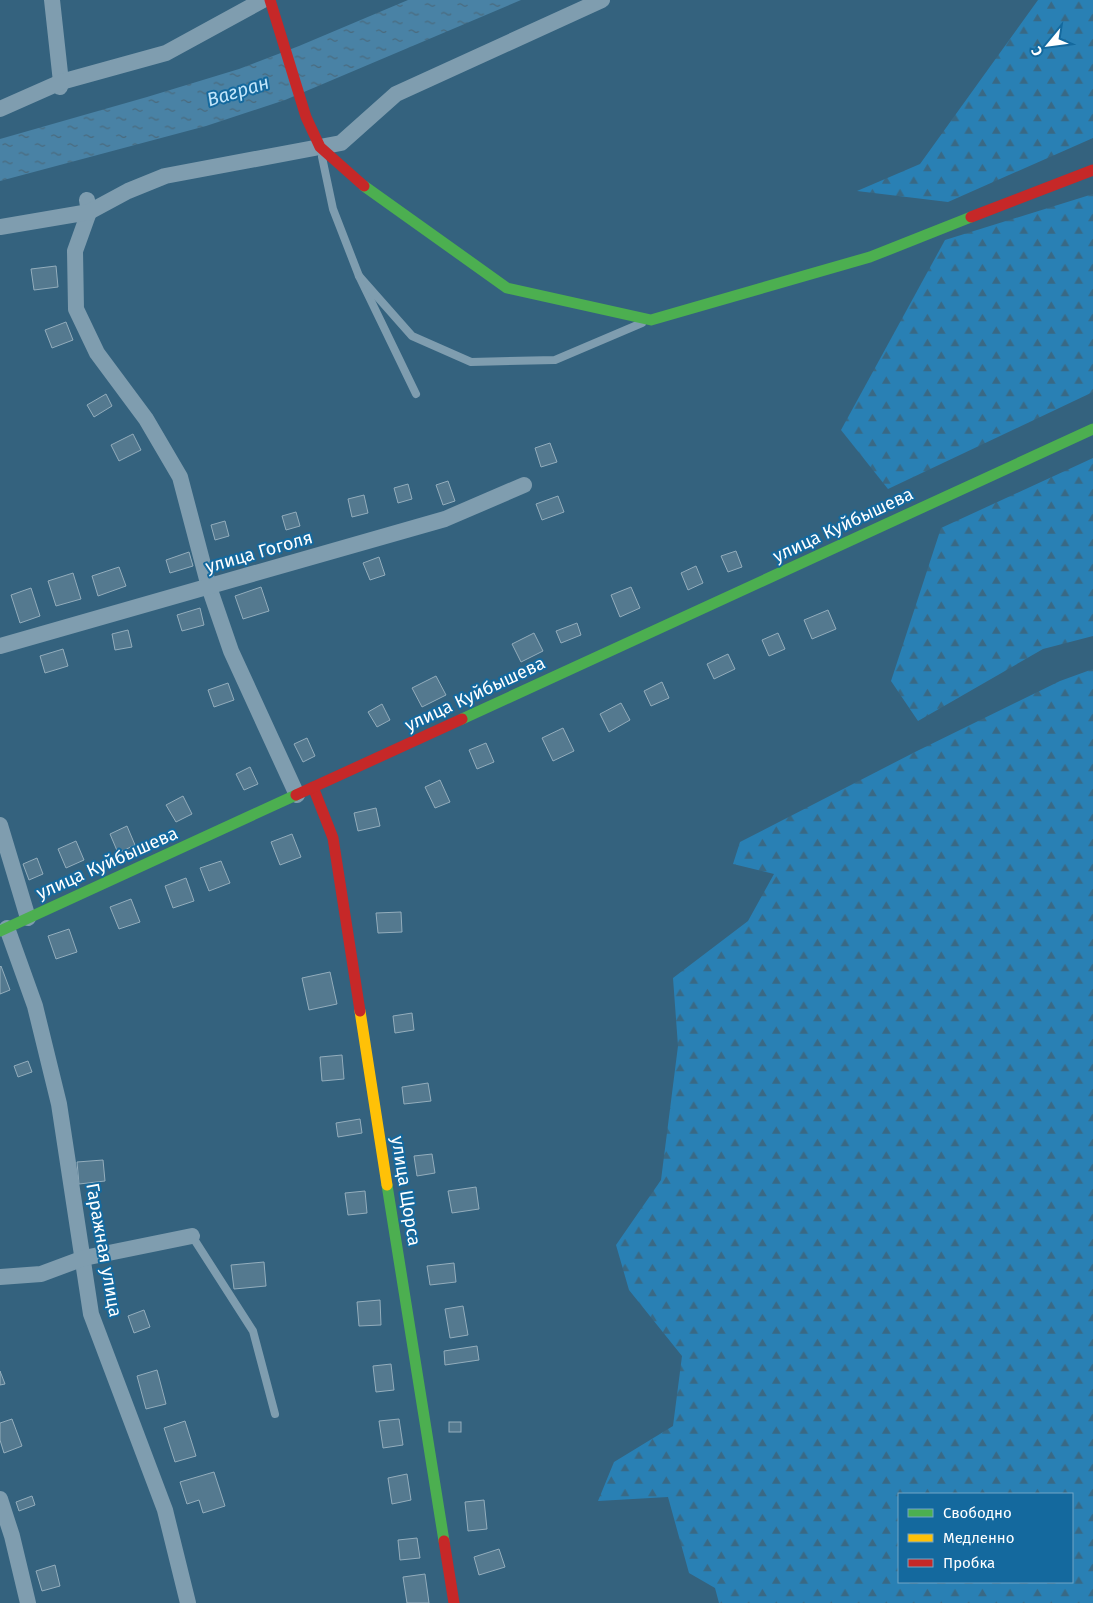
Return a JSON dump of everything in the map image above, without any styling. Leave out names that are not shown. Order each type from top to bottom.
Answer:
[{"type":"main road","points":[[270,0],[306,117],[320,147],[362,184],[507,288],[651,320],[870,257],[1093,170]]},
{"type":"main road","name":"улица Куйбышева","points":[[3,929],[964,489],[1093,428]]},
{"type":"main road","name":"улица Щорса","points":[[313,787],[333,838],[454,1603]]},
{"type":"street","points":[[52,0],[60,84]]},
{"type":"street","points":[[0,109],[60,84],[166,54],[263,0]]},
{"type":"street","points":[[0,227],[88,206],[165,176],[341,143],[396,94],[602,0]]},
{"type":"street","points":[[88,206],[75,252],[76,309],[97,353],[146,419],[180,477],[209,587],[231,651],[297,795]]},
{"type":"street","name":"улица Гоголя","points":[[0,646],[445,519],[524,485]]},
{"type":"street","points":[[0,824],[28,918]]},
{"type":"street","name":"Гаражная улица","points":[[3,929],[35,1006],[59,1104],[84,1258],[91,1314],[165,1510],[188,1603]]},
{"type":"street","points":[[0,1277],[41,1274],[84,1258],[192,1236]]},
{"type":"street","points":[[0,1499],[12,1536],[28,1603]]},
{"type":"lane","points":[[320,147],[333,209],[359,276],[416,394]]},
{"type":"lane","points":[[359,276],[412,336],[471,362],[555,360],[651,320]]},
{"type":"lane","points":[[192,1236],[252,1331],[275,1414]]},
{"type":"green space","points":[[1038,0],[1093,0],[1093,138],[948,202],[857,191],[920,164]]},
{"type":"green space","points":[[1093,194],[1093,392],[888,489],[841,430],[945,240]]},
{"type":"green space","points":[[1093,458],[1093,636],[1043,649],[918,721],[891,681],[941,528]]},
{"type":"green space","points":[[1093,669],[1093,1603],[719,1603],[715,1588],[689,1573],[668,1497],[598,1501],[614,1462],[673,1426],[682,1356],[629,1290],[616,1245],[661,1180],[678,1046],[673,978],[748,921],[774,874],[733,864],[740,842],[917,751],[1060,681]]},
{"type":"water","name":"Вагран","points":[[408,0],[521,0],[285,100],[206,126],[0,181],[0,139],[239,69]]},
{"type":"building","points":[[56,266],[58,287],[34,290],[31,269]]},
{"type":"building","points":[[66,322],[73,340],[52,348],[45,330]]},
{"type":"building","points":[[106,394],[112,406],[94,417],[87,405]]},
{"type":"building","points":[[133,434],[141,450],[119,461],[111,445]]},
{"type":"building","points":[[550,443],[557,462],[541,467],[535,448]]},
{"type":"building","points":[[448,481],[455,501],[443,505],[436,485]]},
{"type":"building","points":[[408,484],[412,499],[398,503],[394,488]]},
{"type":"building","points":[[364,495],[368,513],[352,517],[348,499]]},
{"type":"building","points":[[558,496],[564,512],[542,520],[536,504]]},
{"type":"building","points":[[296,512],[300,526],[286,530],[282,516]]},
{"type":"building","points":[[225,521],[229,536],[215,540],[211,525]]},
{"type":"building","points":[[736,551],[742,567],[728,572],[721,556]]},
{"type":"building","points":[[189,552],[193,566],[170,573],[166,560]]},
{"type":"building","points":[[379,557],[385,575],[370,580],[363,563]]},
{"type":"building","points":[[696,566],[703,583],[688,590],[681,573]]},
{"type":"building","points":[[119,567],[126,586],[98,596],[92,576]]},
{"type":"building","points":[[73,573],[81,599],[56,606],[48,581]]},
{"type":"building","points":[[261,587],[269,611],[243,619],[235,596]]},
{"type":"building","points":[[631,587],[640,608],[620,617],[611,595]]},
{"type":"building","points":[[31,588],[40,616],[20,623],[11,595]]},
{"type":"building","points":[[200,608],[204,625],[182,631],[177,615]]},
{"type":"building","points":[[828,610],[836,629],[812,639],[804,620]]},
{"type":"building","points":[[577,623],[581,635],[561,643],[556,631]]},
{"type":"building","points":[[128,630],[132,647],[115,650],[112,634]]},
{"type":"building","points":[[534,633],[543,651],[521,662],[512,644]]},
{"type":"building","points":[[778,633],[785,649],[769,656],[762,640]]},
{"type":"building","points":[[63,649],[68,666],[45,673],[40,656]]},
{"type":"building","points":[[728,654],[735,669],[714,679],[707,664]]},
{"type":"building","points":[[436,676],[446,695],[422,707],[412,688]]},
{"type":"building","points":[[662,682],[669,698],[651,706],[644,691]]},
{"type":"building","points":[[228,683],[234,700],[214,707],[208,690]]},
{"type":"building","points":[[621,703],[630,720],[609,732],[600,714]]},
{"type":"building","points":[[382,704],[390,720],[377,727],[368,712]]},
{"type":"building","points":[[563,728],[574,751],[553,761],[542,738]]},
{"type":"building","points":[[307,738],[315,756],[303,762],[294,744]]},
{"type":"building","points":[[486,743],[494,762],[477,769],[469,750]]},
{"type":"building","points":[[250,767],[258,784],[244,790],[236,774]]},
{"type":"building","points":[[440,780],[450,802],[435,808],[425,787]]},
{"type":"building","points":[[183,796],[192,814],[176,822],[166,805]]},
{"type":"building","points":[[376,808],[380,826],[358,831],[354,813]]},
{"type":"building","points":[[127,826],[135,845],[118,853],[110,834]]},
{"type":"building","points":[[292,834],[301,857],[280,865],[271,842]]},
{"type":"building","points":[[76,841],[84,860],[66,868],[58,849]]},
{"type":"building","points":[[37,858],[43,874],[29,880],[23,864]]},
{"type":"building","points":[[221,861],[230,883],[209,891],[200,868]]},
{"type":"building","points":[[186,878],[194,901],[173,908],[165,886]]},
{"type":"building","points":[[131,899],[140,922],[119,929],[110,907]]},
{"type":"building","points":[[401,912],[402,932],[378,933],[376,913]]},
{"type":"building","points":[[69,929],[77,952],[56,959],[48,936]]},
{"type":"building","points":[[0,967],[10,990],[0,994]]},
{"type":"building","points":[[330,972],[337,1004],[309,1010],[302,978]]},
{"type":"building","points":[[412,1013],[414,1030],[395,1033],[393,1016]]},
{"type":"building","points":[[342,1055],[344,1079],[322,1081],[320,1057]]},
{"type":"building","points":[[28,1061],[32,1072],[18,1077],[14,1066]]},
{"type":"building","points":[[428,1083],[431,1101],[404,1104],[402,1087]]},
{"type":"building","points":[[360,1119],[362,1133],[338,1137],[336,1123]]},
{"type":"building","points":[[432,1154],[435,1173],[417,1176],[414,1156]]},
{"type":"building","points":[[103,1160],[105,1181],[79,1184],[77,1162]]},
{"type":"building","points":[[476,1187],[479,1209],[452,1213],[448,1191]]},
{"type":"building","points":[[365,1191],[367,1213],[348,1215],[345,1193]]},
{"type":"building","points":[[264,1262],[266,1286],[234,1289],[231,1265]]},
{"type":"building","points":[[454,1263],[456,1282],[430,1285],[427,1266]]},
{"type":"building","points":[[380,1300],[381,1325],[359,1326],[357,1302]]},
{"type":"building","points":[[463,1306],[468,1335],[450,1338],[445,1309]]},
{"type":"building","points":[[144,1310],[150,1327],[134,1333],[128,1316]]},
{"type":"building","points":[[477,1346],[479,1360],[445,1365],[444,1351]]},
{"type":"building","points":[[391,1364],[394,1390],[376,1392],[373,1366]]},
{"type":"building","points":[[157,1370],[166,1404],[146,1409],[137,1376]]},
{"type":"building","points":[[0,1371],[5,1384],[0,1385]]},
{"type":"building","points":[[12,1419],[22,1446],[4,1453],[0,1440],[0,1423]]},
{"type":"building","points":[[399,1419],[403,1445],[383,1448],[379,1421]]},
{"type":"building","points":[[185,1421],[196,1456],[175,1462],[164,1428]]},
{"type":"building","points":[[449,1422],[461,1422],[461,1432],[449,1432]]},
{"type":"building","points":[[214,1472],[225,1506],[203,1513],[199,1500],[187,1504],[180,1482]]},
{"type":"building","points":[[407,1474],[411,1500],[392,1504],[388,1478]]},
{"type":"building","points":[[32,1496],[35,1505],[19,1511],[16,1502]]},
{"type":"building","points":[[484,1500],[487,1529],[468,1531],[465,1502]]},
{"type":"building","points":[[417,1538],[420,1558],[400,1560],[398,1540]]},
{"type":"building","points":[[499,1549],[505,1567],[479,1575],[474,1557]]},
{"type":"building","points":[[55,1565],[60,1586],[42,1591],[36,1571]]},
{"type":"building","points":[[425,1574],[429,1603],[407,1603],[403,1577]]},
{"type":"traffic: fast","points":[[364,186],[507,288],[651,320],[870,257],[971,217]]},
{"type":"traffic: fast","points":[[462,719],[1093,429]]},
{"type":"traffic: fast","points":[[0,931],[296,795]]},
{"type":"traffic: fast","points":[[387,1185],[444,1541]]},
{"type":"traffic: slow","points":[[360,1011],[387,1185]]},
{"type":"traffic: jam","points":[[270,0],[306,117],[320,147],[364,186]]},
{"type":"traffic: jam","points":[[971,217],[1093,170]]},
{"type":"traffic: jam","points":[[296,795],[462,719]]},
{"type":"traffic: jam","points":[[313,787],[333,838],[360,1011]]},
{"type":"traffic: jam","points":[[444,1541],[454,1603]]}]
